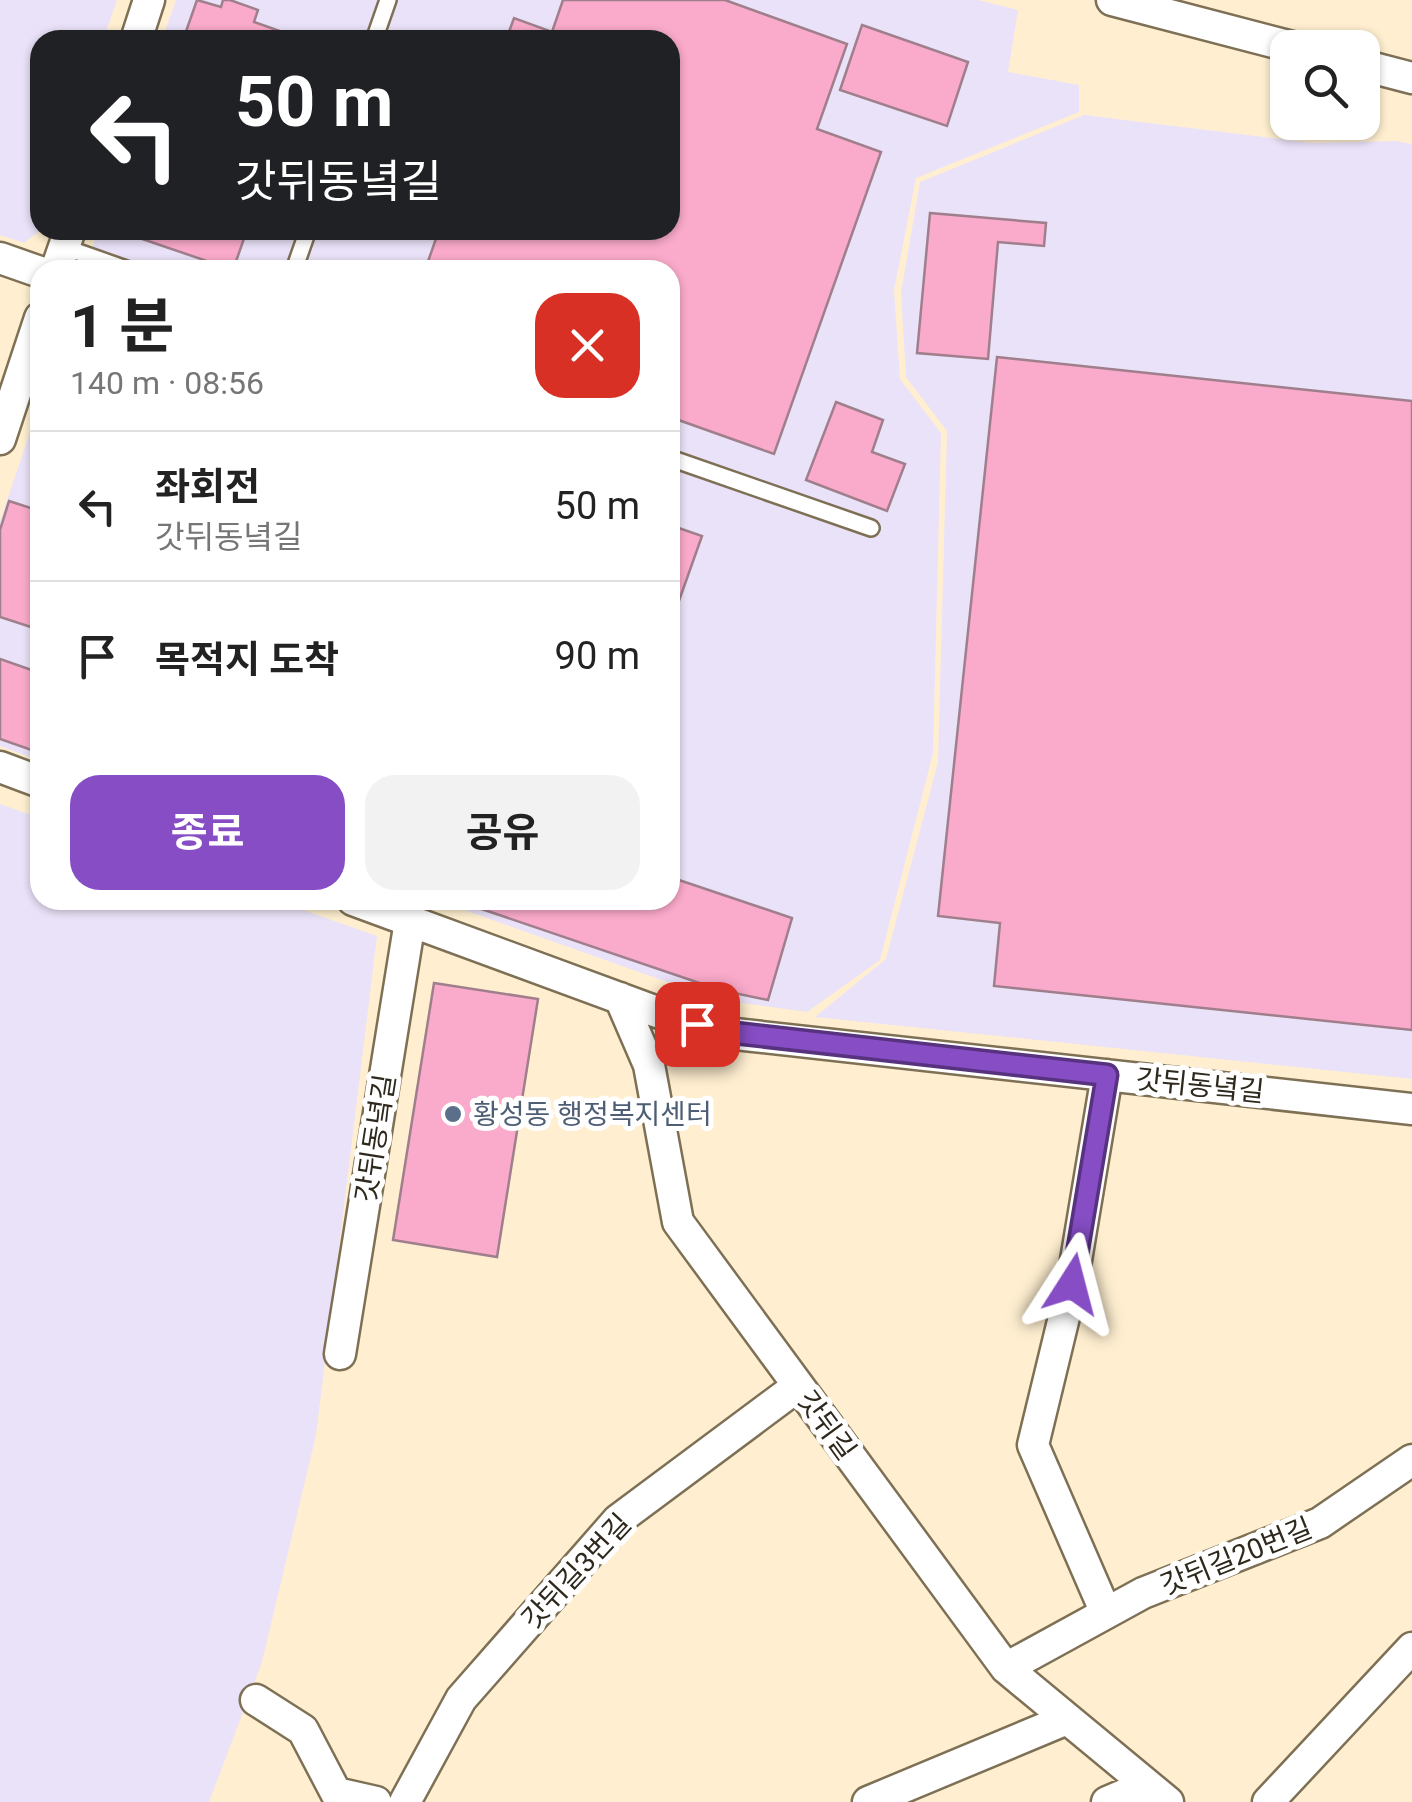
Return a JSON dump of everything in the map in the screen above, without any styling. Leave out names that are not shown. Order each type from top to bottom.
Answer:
[{"type":"street","points":[[140,30],[150,0]]},
{"type":"street","points":[[1112,0],[1192,10],[1270,38]]},
{"type":"street","points":[[1380,70],[1412,78]]},
{"type":"street","points":[[0,258],[30,268]]},
{"type":"street","points":[[0,440],[30,348]]},
{"type":"street","points":[[0,767],[30,778]]},
{"type":"street","name":"갓뒤동녘길","points":[[379,910],[620,998],[726,1032],[1412,1109]]},
{"type":"street","name":"갓뒤동녘길","points":[[340,1354],[410,922]]},
{"type":"street","name":"갓뒤길","points":[[620,998],[650,1065],[678,1222],[1006,1668],[1158,1793]]},
{"type":"street","points":[[1106,1614],[1032,1445],[1072,1284],[1107,1075]]},
{"type":"street","name":"갓뒤길3번길","points":[[405,1802],[461,1700],[618,1520],[798,1386]]},
{"type":"street","name":"갓뒤길20번길","points":[[1006,1668],[1144,1592],[1320,1523],[1412,1460]]},
{"type":"street","points":[[1268,1802],[1412,1648]]},
{"type":"street","points":[[256,1700],[303,1730],[329,1797],[376,1802]]},
{"type":"street","points":[[868,1802],[1068,1718]]},
{"type":"street","name":"갓뒤길","points":[[1107,1802],[1158,1793]]},
{"type":"lane","points":[[378,30],[388,0]]},
{"type":"lane","points":[[63,249],[98,260]]},
{"type":"lane","points":[[680,461],[871,528]]},
{"type":"shaded area","points":[[0,0],[117,0],[106,30],[30,30],[30,238],[24,243],[0,235]]},
{"type":"shaded area","points":[[176,0],[978,0],[1018,10],[1008,72],[1079,85],[1079,112],[916,178],[894,290],[900,379],[941,433],[933,753],[880,960],[807,1012],[715,999],[464,910],[680,910],[680,260],[88,260],[95,240],[680,240],[680,30],[166,30]]},
{"type":"shaded area","points":[[1084,115],[1270,140],[1412,144],[1412,1079],[815,1017],[886,959],[938,762],[947,431],[906,377],[901,293],[920,182]]},
{"type":"shaded area","points":[[30,432],[30,757],[0,746],[0,521]]},
{"type":"shaded area","points":[[0,804],[30,814],[30,910],[303,910],[377,936],[316,1435],[262,1662],[209,1802],[0,1802]]},
{"type":"building","points":[[197,0],[221,7],[223,0],[230,0],[258,10],[254,22],[277,30],[186,30]]},
{"type":"building","points":[[563,0],[725,0],[847,44],[817,129],[881,152],[774,454],[680,421],[680,260],[428,260],[436,240],[680,240],[680,30],[553,30]]},
{"type":"building","points":[[514,18],[547,30],[510,30]]},
{"type":"building","points":[[862,25],[968,62],[947,126],[840,90]]},
{"type":"building","points":[[930,213],[1046,223],[1044,246],[998,242],[988,359],[917,353]]},
{"type":"building","points":[[145,240],[244,240],[236,260],[204,260]]},
{"type":"building","points":[[997,357],[1412,401],[1412,1030],[994,986],[1000,923],[938,916]]},
{"type":"building","points":[[836,402],[883,420],[872,452],[905,464],[887,511],[806,480]]},
{"type":"building","points":[[9,501],[30,508],[30,627],[0,617],[0,530]]},
{"type":"building","points":[[680,528],[702,536],[680,598]]},
{"type":"building","points":[[0,659],[30,670],[30,750],[0,739]]},
{"type":"building","points":[[680,880],[792,918],[768,1000],[720,990],[484,910],[680,910]]},
{"type":"building","points":[[434,983],[538,999],[497,1257],[393,1240]]},
{"type":"place","name":"황성동 행정복지센터","points":[[453,1114]]},
{"type":"route","points":[[697,1024],[726,1032],[1107,1075],[1072,1284]]}]
